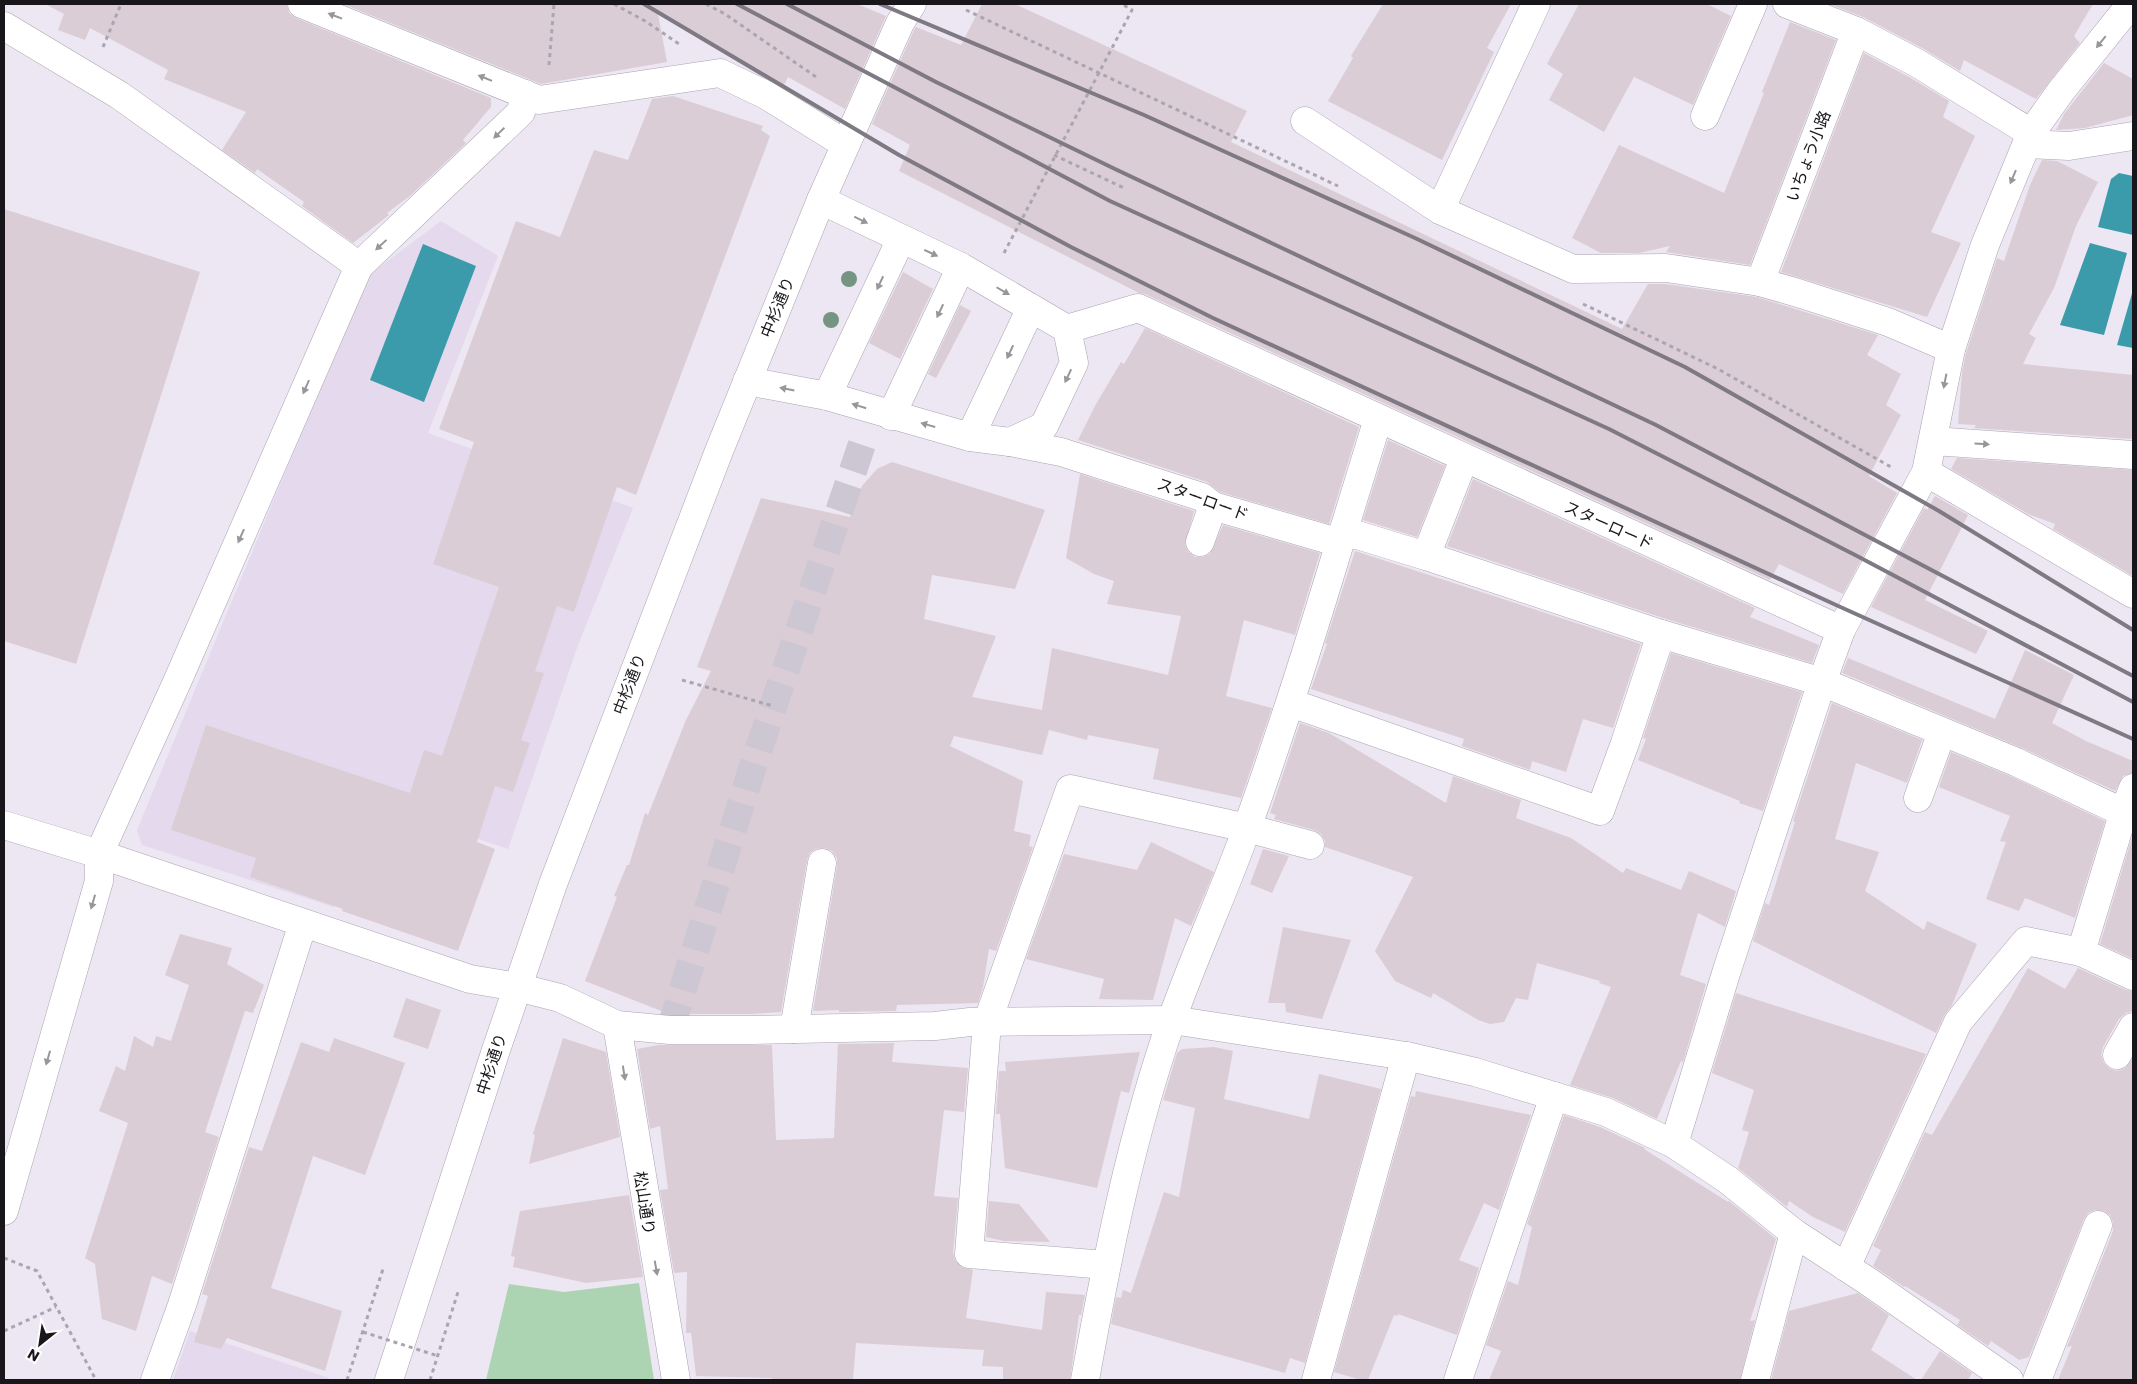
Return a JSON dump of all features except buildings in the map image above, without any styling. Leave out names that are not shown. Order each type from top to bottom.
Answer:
[{"type":"street","points":[[302,4],[536,97],[720,73],[766,95],[845,144]]},
{"type":"street","name":"中杉通り","points":[[389,1380],[517,987],[556,874],[747,381],[820,200],[900,23],[912,4]]},
{"type":"street","points":[[1440,210],[1536,4]]},
{"type":"street","points":[[1704,116],[1753,4]]},
{"type":"street","points":[[1787,4],[1856,30],[1918,63],[2029,138],[2069,146],[2133,136]]},
{"type":"street","points":[[1674,1144],[1727,970],[1841,630],[1926,472],[1951,348],[1985,245],[2029,138],[2061,91],[2131,4]]},
{"type":"street","points":[[4,26],[119,94],[359,266]]},
{"type":"street","name":"いちょう小路","points":[[1760,282],[1856,30]]},
{"type":"street","points":[[4,1211],[100,881],[99,854],[177,682],[359,266],[536,97]]},
{"type":"street","points":[[1305,121],[1440,210],[1572,269],[1666,268],[1760,282],[1888,322],[1951,348]]},
{"type":"street","points":[[820,200],[961,267],[1067,329],[1074,363],[1044,426],[1010,442]]},
{"type":"street","points":[[827,396],[901,239]]},
{"type":"street","points":[[891,416],[961,267]]},
{"type":"street","points":[[970,437],[1031,308]]},
{"type":"street","name":"スターロード","points":[[1067,329],[1138,308],[1464,459],[1841,630]]},
{"type":"street","name":"スターロード","points":[[747,381],[827,396],[891,416],[970,437],[1010,442],[1060,452],[1202,496],[1213,506],[1330,540],[1341,539],[1354,534],[1426,556],[1661,634],[1822,682],[2016,762],[2130,805]]},
{"type":"street","points":[[1084,1380],[1106,1265],[1132,1152],[1172,1020],[1247,828],[1291,703],[1378,419]]},
{"type":"street","points":[[1933,441],[2133,455]]},
{"type":"street","points":[[1426,556],[1464,459]]},
{"type":"street","points":[[1926,472],[2133,594]]},
{"type":"street","points":[[1200,542],[1213,506]]},
{"type":"street","points":[[1291,703],[1600,811],[1661,634]]},
{"type":"street","points":[[1918,798],[1942,732]]},
{"type":"street","points":[[1106,1265],[969,1254],[986,1023],[1070,789],[1247,828],[1310,846]]},
{"type":"street","points":[[2082,952],[2130,805]]},
{"type":"street","points":[[4,825],[99,854],[470,979],[517,987],[560,998],[617,1025],[670,1030],[794,1029],[1172,1020],[1406,1056],[1475,1072],[1606,1112],[1674,1144],[1728,1180],[1794,1232],[1846,1267],[1997,1376]]},
{"type":"street","points":[[794,1029],[822,864]]},
{"type":"street","points":[[155,1380],[184,1295],[302,922]]},
{"type":"street","points":[[1846,1267],[1958,1022],[2026,941],[2082,952],[2133,976]]},
{"type":"street","name":"松山通り","points":[[617,1025],[676,1380]]},
{"type":"street","points":[[2117,1055],[2133,1027]]},
{"type":"street","points":[[1316,1380],[1406,1056]]},
{"type":"street","points":[[1458,1380],[1554,1096]]},
{"type":"street","points":[[2037,1380],[2098,1225]]},
{"type":"street","points":[[1755,1380],[1794,1232]]},
{"type":"path","points":[[91,78],[121,4]]},
{"type":"path","points":[[536,97],[554,4]]},
{"type":"path","points":[[614,4],[645,21],[720,73]]},
{"type":"path","points":[[706,4],[725,14],[819,79]]},
{"type":"path","points":[[1008,242],[1132,10],[1122,4]]},
{"type":"path","points":[[1054,155],[1124,188]]},
{"type":"path","points":[[682,680],[774,706]]},
{"type":"path","points":[[4,1258],[37,1271],[96,1380]]},
{"type":"path","points":[[347,1380],[383,1270]]},
{"type":"path","points":[[430,1380],[458,1292]]},
{"type":"path","points":[[4,1331],[56,1307]]},
{"type":"path","points":[[363,1332],[438,1356]]},
{"type":"shaded area","points":[[441,221],[498,256],[428,433],[633,508],[578,645],[508,849],[467,835],[355,838],[334,907],[142,845],[137,830],[366,277]]},
{"type":"shaded area","points":[[190,1331],[329,1378],[329,1380],[173,1380]]},
{"type":"green space","points":[[639,1283],[654,1380],[486,1380],[509,1284],[564,1292]]},
{"type":"water","points":[[2119,173],[2133,176],[2133,235],[2098,227],[2111,179]]},
{"type":"water","points":[[2090,243],[2127,253],[2104,335],[2060,325]]},
{"type":"water","points":[[423,244],[476,266],[424,402],[370,380]]},
{"type":"water","points":[[2133,290],[2133,348],[2117,345]]},
{"type":"tunnel","points":[[670,1030],[752,769],[862,444]]},
{"type":"railway","points":[[644,4],[899,155],[1071,247],[1213,318],[1836,605],[2133,739]]},
{"type":"railway","points":[[737,4],[1110,201],[1609,429],[1857,556],[2133,702]]},
{"type":"railway","points":[[787,4],[936,82],[1115,169],[1656,425],[2133,676]]},
{"type":"railway","points":[[880,4],[1144,115],[1415,238],[1685,367],[1939,511],[2133,630]]}]
